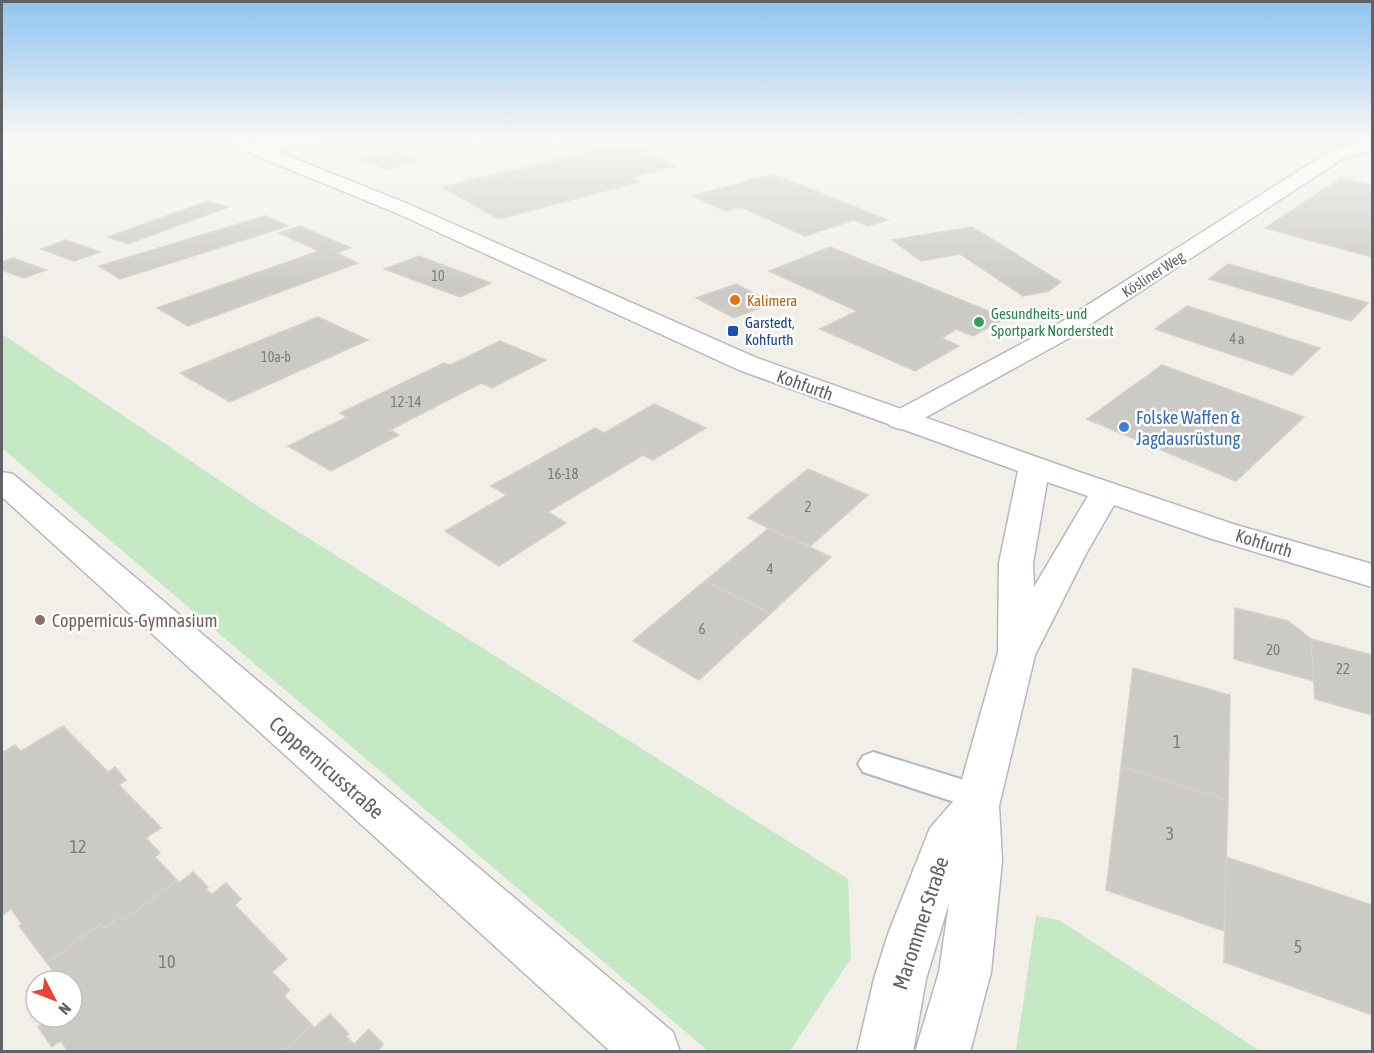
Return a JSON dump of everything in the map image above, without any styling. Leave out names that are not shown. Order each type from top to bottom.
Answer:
[{"type":"street","name":"Kohfurth","points":[[352,188],[748,364],[1034,468],[1221,531],[1372,576]]},
{"type":"street","name":"Kösliner Weg","points":[[900,420],[1062,332],[1284,188]]},
{"type":"street","name":"Marommer Straße","points":[[1016,655],[1016,563],[1034,468]]},
{"type":"street","name":"Coppernicusstraße","points":[[2,481],[653,1052]]},
{"type":"street","name":"Marommer Straße","points":[[942,1052],[965,972],[978,861],[978,802],[1016,655],[1070,552],[1107,492]]},
{"type":"street","name":"Marommer Straße","points":[[885,1052],[911,939],[946,842],[978,802]]},
{"type":"lane","points":[[873,764],[978,802]]},
{"type":"green space","points":[[2,334],[256,505],[848,879],[851,958],[790,1051],[708,1051],[2,448]]},
{"type":"green space","points":[[1036,916],[1059,920],[1260,1051],[1016,1051]]},
{"type":"building","points":[[444,188],[616,188],[498,219]]},
{"type":"building","points":[[721,188],[808,188],[888,220],[868,226],[854,220],[805,236],[741,207],[726,211],[692,196]]},
{"type":"building","points":[[1326,188],[1372,188],[1372,257],[1265,228]]},
{"type":"building","points":[[208,201],[228,207],[128,244],[108,237]]},
{"type":"building","points":[[265,216],[288,226],[120,279],[99,266]]},
{"type":"building","points":[[300,226],[351,248],[336,253],[358,263],[188,326],[157,308],[319,251],[279,233]]},
{"type":"building","points":[[972,227],[1061,282],[1049,291],[1023,296],[960,254],[921,261],[892,240]]},
{"type":"building","points":[[66,240],[100,252],[74,261],[41,249]]},
{"type":"building","points":[[830,247],[1006,318],[973,336],[956,329],[942,338],[959,346],[915,371],[820,329],[857,311],[769,271]]},
{"type":"building","points":[[419,256],[491,283],[460,297],[384,269]]},
{"type":"building","points":[[13,258],[46,270],[24,278],[2,270],[2,262]]},
{"type":"building","points":[[1228,264],[1368,303],[1351,321],[1209,279]]},
{"type":"building","name":"Kalimera","points":[[736,284],[773,303],[734,318],[696,298]]},
{"type":"building","points":[[1187,306],[1320,348],[1292,375],[1155,329]]},
{"type":"building","points":[[318,317],[368,340],[230,402],[180,373]]},
{"type":"building","points":[[500,341],[546,360],[492,388],[481,383],[390,430],[399,435],[331,471],[288,446],[347,417],[340,413],[444,363],[450,365]]},
{"type":"building","points":[[1162,365],[1304,417],[1236,481],[1087,419]]},
{"type":"building","points":[[654,404],[706,428],[653,460],[643,455],[548,512],[566,523],[499,566],[445,531],[507,495],[491,486],[595,428],[604,433]]},
{"type":"building","points":[[808,469],[868,495],[809,547],[748,518]]},
{"type":"building","points":[[769,528],[831,557],[770,614],[705,581]]},
{"type":"building","points":[[705,581],[770,614],[699,680],[633,641]]},
{"type":"building","points":[[1235,608],[1288,621],[1311,639],[1314,681],[1234,659]]},
{"type":"building","points":[[1311,639],[1372,655],[1372,715],[1315,699]]},
{"type":"building","points":[[1133,668],[1230,695],[1228,800],[1121,767]]},
{"type":"building","points":[[63,726],[108,772],[115,767],[126,780],[119,785],[161,828],[146,838],[160,853],[155,857],[177,880],[125,919],[120,917],[105,928],[100,924],[47,963],[19,926],[22,924],[11,909],[2,915],[2,753],[15,745],[21,751]]},
{"type":"building","points":[[1121,767],[1228,800],[1224,931],[1106,890]]},
{"type":"building","points":[[1226,857],[1372,905],[1372,1015],[1224,962]]},
{"type":"building","points":[[193,872],[212,894],[226,883],[241,899],[235,905],[287,959],[272,972],[290,990],[284,996],[312,1025],[283,1052],[68,1052],[61,1041],[52,1047],[39,1029],[84,1029],[84,969],[52,969],[47,963],[100,924],[105,928],[120,917],[125,919],[177,880],[179,883]]},
{"type":"building","points":[[330,1014],[349,1034],[346,1036],[354,1044],[369,1029],[383,1044],[377,1052],[283,1052],[312,1025],[314,1028]]},
{"type":"place","name":"Kalimera","points":[[735,300]]},
{"type":"place","name":"Gesundheits- und Sportpark Norderstedt","points":[[979,322]]},
{"type":"place","name":"Garstedt, Kohfurth","points":[[733,331]]},
{"type":"place","name":"Folske Waffen & Jagdausrüstung","points":[[1124,427]]},
{"type":"place","name":"Coppernicus-Gymnasium","points":[[40,620]]}]
